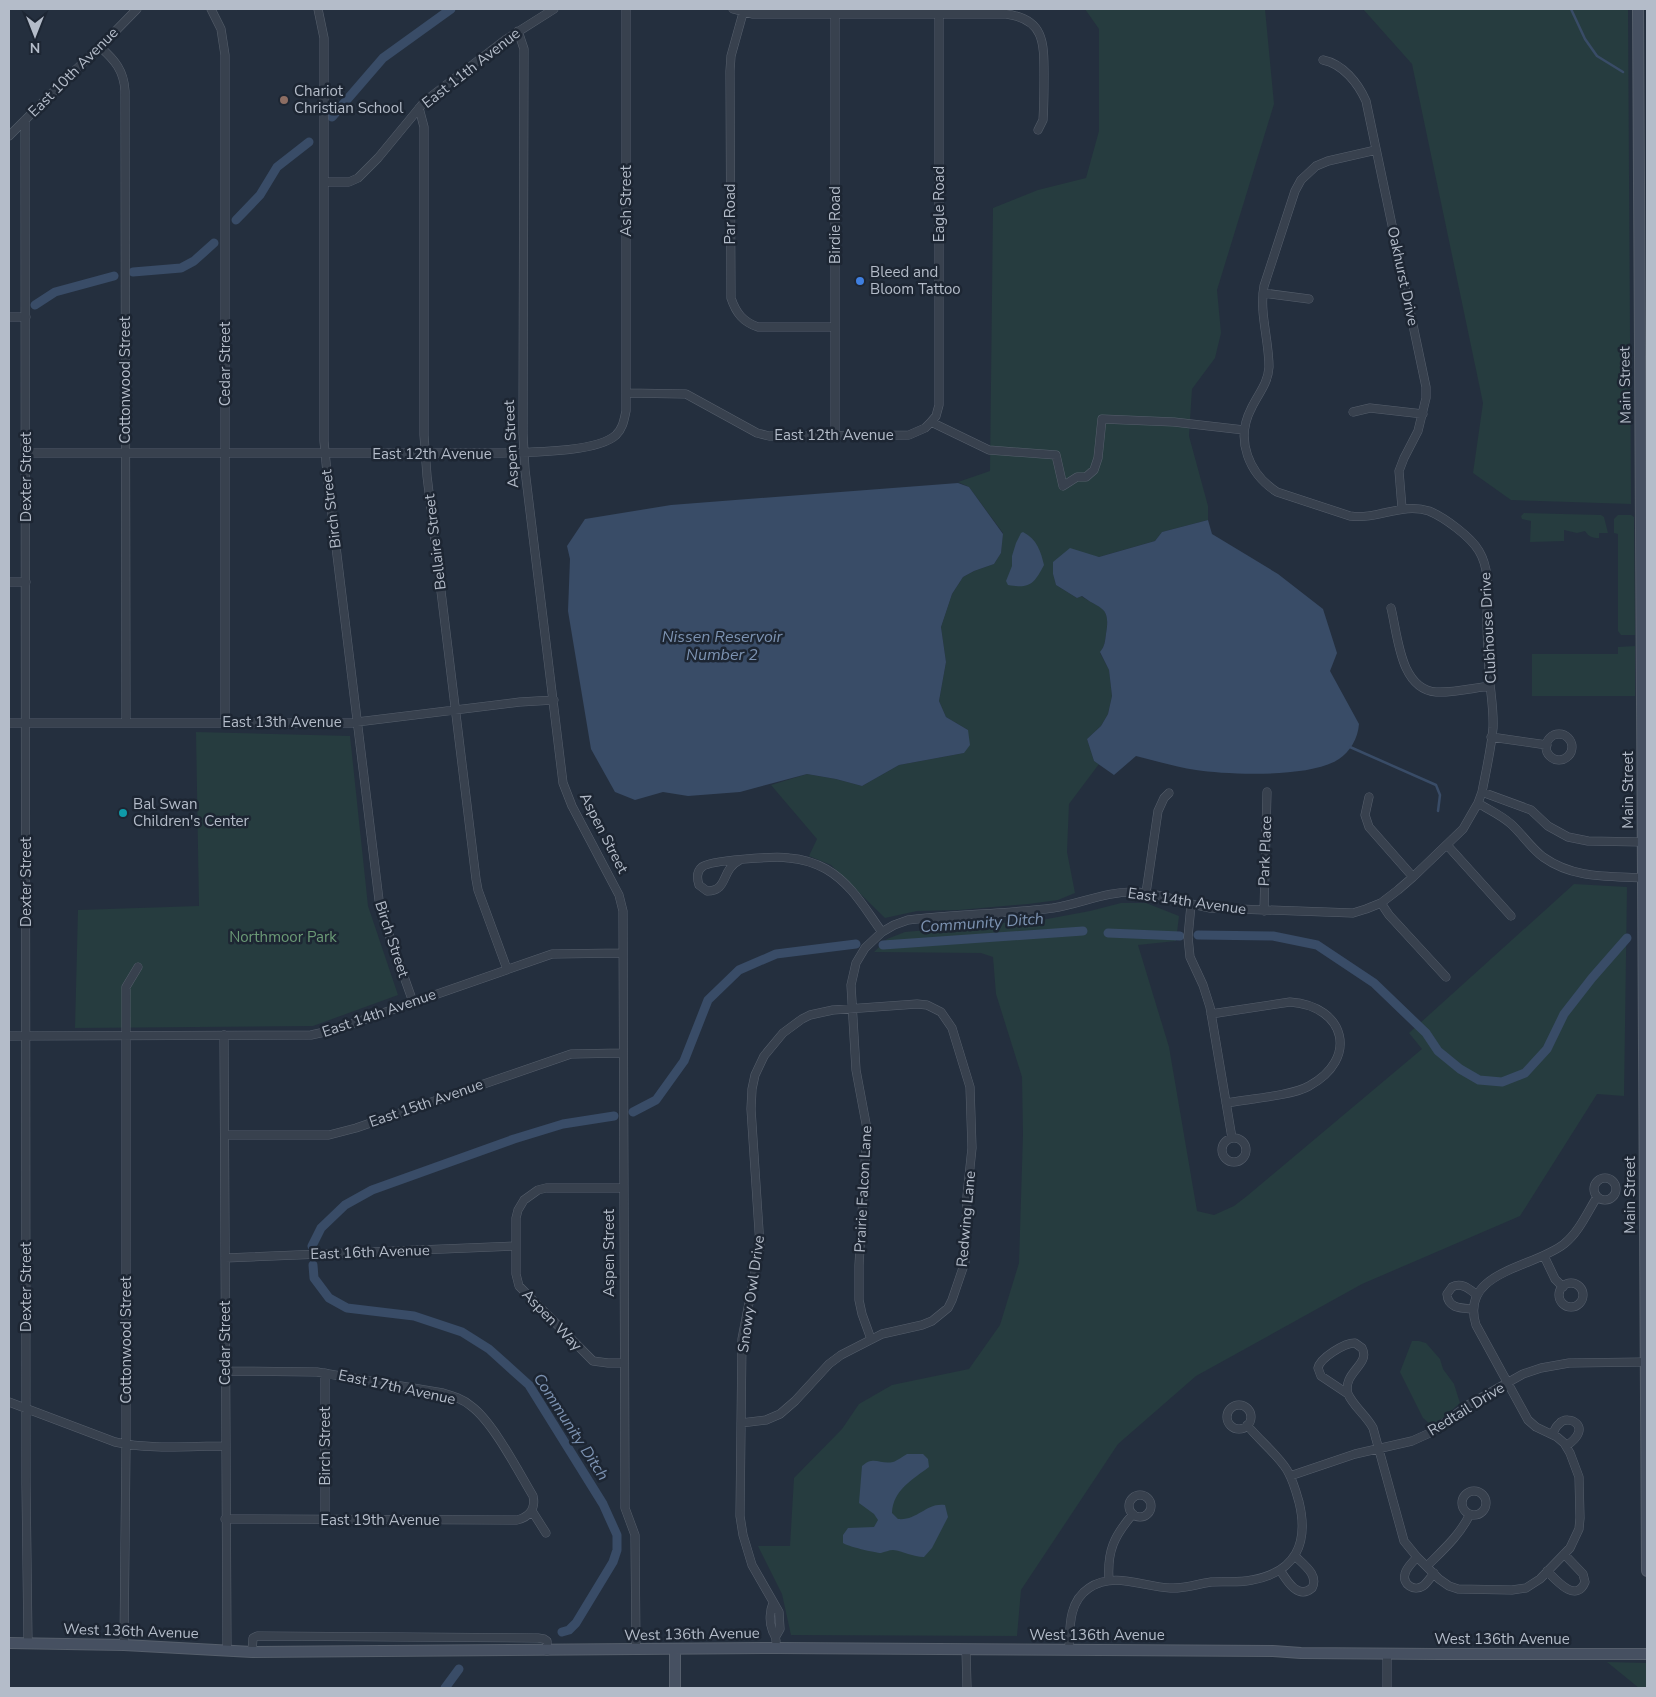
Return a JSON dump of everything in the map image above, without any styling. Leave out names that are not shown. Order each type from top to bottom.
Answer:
[{"type":"main road","name":"Main Street","points":[[1638,9],[1643,265],[1643,842],[1646,1028],[1645,1362],[1647,1571]]},
{"type":"main road","name":"West 136th Avenue","points":[[9,1643],[124,1644],[252,1652],[777,1648],[1263,1651],[1387,1654],[1647,1654]]},
{"type":"main road","points":[[675,1688],[676,1649]]},
{"type":"street","name":"East 10th Avenue","points":[[9,136],[137,9]]},
{"type":"street","name":"Cedar Street","points":[[211,9],[221,30],[225,55],[225,722]]},
{"type":"street","name":"Birch Street","points":[[318,9],[324,38],[325,454],[378,900],[413,1002]]},
{"type":"street","name":"East 11th Avenue","points":[[324,182],[349,182],[364,174],[425,101],[518,31],[554,9]]},
{"type":"street","name":"Ash Street","points":[[626,9],[626,393]]},
{"type":"street","points":[[734,9],[752,14],[1017,15],[1036,27],[1042,37],[1044,49],[1044,113],[1038,130]]},
{"type":"street","name":"Par Road","points":[[743,13],[730,71],[731,298],[740,317],[758,327],[834,327]]},
{"type":"street","name":"Birdie Road","points":[[835,14],[835,436]]},
{"type":"street","name":"Eagle Road","points":[[932,422],[939,405],[939,14]]},
{"type":"street","name":"Aspen Street","points":[[518,31],[524,50],[524,452],[563,783],[572,806],[619,896],[622,911],[625,1502],[627,1515],[635,1535],[636,1649]]},
{"type":"street","name":"Cottonwood Street","points":[[100,47],[112,58],[122,72],[125,91],[126,722]]},
{"type":"street","name":"Oakhurst Drive","points":[[1323,60],[1331,61],[1338,65],[1356,83],[1366,102],[1426,387],[1423,414],[1415,438],[1399,472],[1402,508]]},
{"type":"street","name":"Bellaire Street","points":[[419,108],[424,128],[425,454],[476,879],[478,890],[507,969]]},
{"type":"street","name":"Dexter Street","points":[[25,120],[26,1408],[28,1644]]},
{"type":"street","name":"Clubhouse Drive","points":[[1376,150],[1328,161],[1316,166],[1301,180],[1295,191],[1263,293],[1268,372],[1262,390],[1247,418],[1244,430],[1244,445],[1251,466],[1261,480],[1277,492],[1356,516],[1376,516],[1402,508],[1423,509],[1434,513],[1465,536],[1479,551],[1487,578],[1493,722],[1482,792]]},
{"type":"street","points":[[1263,293],[1309,299]]},
{"type":"street","points":[[9,317],[26,317]]},
{"type":"street","name":"East 12th Avenue","points":[[26,454],[425,454],[524,452],[580,447],[595,445],[615,436],[623,426],[626,411],[626,393],[686,394],[757,433],[769,436],[910,435],[925,428],[932,422]]},
{"type":"street","points":[[1353,412],[1370,408],[1423,414]]},
{"type":"street","points":[[932,422],[989,450],[1056,455],[1063,486],[1077,477],[1086,477],[1094,470],[1098,458],[1102,419],[1174,422],[1244,430]]},
{"type":"street","points":[[9,582],[26,582]]},
{"type":"street","points":[[1391,608],[1406,670],[1416,684],[1434,692],[1490,686]]},
{"type":"street","name":"East 13th Avenue","points":[[9,723],[357,722],[520,702],[554,700]]},
{"type":"street","points":[[1491,737],[1547,745]]},
{"type":"street","name":"Park Place","points":[[1264,911],[1268,792]]},
{"type":"street","points":[[1482,792],[1524,807],[1537,815],[1548,826],[1568,837],[1588,841],[1643,842]]},
{"type":"street","name":"East 14th Avenue","points":[[851,1008],[851,985],[856,964],[865,948],[882,932],[897,923],[908,920],[1065,906],[1120,892],[1146,893],[1191,905],[1264,911],[1343,914],[1366,910],[1381,903],[1398,890],[1463,829],[1482,792]]},
{"type":"street","points":[[1146,893],[1158,811],[1164,798],[1169,793]]},
{"type":"street","points":[[1369,797],[1365,815],[1369,827],[1413,877]]},
{"type":"street","points":[[1478,803],[1502,817],[1534,848],[1555,864],[1569,871],[1590,876],[1644,878]]},
{"type":"street","points":[[1447,845],[1512,916]]},
{"type":"street","points":[[740,860],[729,868],[718,889],[707,891],[699,885],[697,875],[702,866],[740,860],[771,857],[803,860],[827,870],[839,878],[853,891],[882,932]]},
{"type":"street","points":[[1381,903],[1389,915],[1446,977]]},
{"type":"street","points":[[1191,905],[1188,936],[1190,957],[1207,994],[1232,1138]]},
{"type":"street","name":"East 14th Avenue","points":[[9,1036],[290,1036],[319,1034],[552,954],[623,953]]},
{"type":"street","name":"Cottonwood Street","points":[[124,1644],[126,987],[138,967]]},
{"type":"street","points":[[1211,1014],[1290,1002],[1300,1003],[1318,1009],[1326,1015],[1334,1023],[1340,1039],[1340,1050],[1334,1064],[1324,1075],[1308,1087],[1296,1091],[1226,1103]]},
{"type":"street","name":"Redwing Lane","points":[[741,1423],[766,1420],[780,1414],[795,1401],[829,1364],[841,1355],[882,1334],[922,1325],[944,1313],[952,1300],[964,1268],[967,1196],[972,1148],[970,1087],[952,1028],[946,1018],[936,1008],[927,1005],[851,1008]]},
{"type":"street","name":"Prairie Falcon Lane","points":[[851,1008],[856,1070],[867,1130],[858,1295],[862,1314],[871,1339]]},
{"type":"street","name":"Snowy Owl Drive","points":[[777,1648],[776,1636],[780,1629],[779,1612],[769,1593],[750,1566],[740,1516],[744,1326],[760,1246],[751,1109],[752,1089],[755,1075],[764,1056],[774,1042],[794,1024],[810,1015],[823,1011],[851,1008]]},
{"type":"street","name":"Cedar Street","points":[[224,1035],[227,1651]]},
{"type":"street","name":"East 15th Avenue","points":[[225,1135],[329,1135],[356,1128],[567,1055],[623,1053]]},
{"type":"street","name":"Aspen Way","points":[[624,1188],[546,1188],[538,1190],[524,1200],[518,1210],[515,1246],[517,1280],[522,1291],[593,1361],[624,1363]]},
{"type":"street","points":[[1348,1394],[1321,1376],[1318,1368],[1322,1360],[1348,1344],[1354,1343],[1362,1348],[1365,1356],[1363,1361],[1350,1375],[1346,1387],[1348,1394],[1373,1428],[1404,1541],[1417,1557],[1445,1583],[1458,1589],[1512,1590],[1522,1589],[1532,1584],[1570,1548],[1575,1538],[1580,1518],[1579,1477],[1566,1446],[1553,1434],[1531,1423],[1524,1414],[1476,1325],[1473,1309],[1477,1295],[1483,1285],[1557,1249],[1575,1233],[1597,1197]]},
{"type":"street","name":"East 16th Avenue","points":[[225,1258],[515,1246]]},
{"type":"street","points":[[1544,1256],[1555,1280],[1563,1287]]},
{"type":"street","points":[[1473,1309],[1453,1306],[1447,1294],[1452,1287],[1463,1285],[1477,1295]]},
{"type":"street","name":"Redtail Drive","points":[[1290,1476],[1354,1454],[1408,1443],[1432,1432],[1468,1406],[1523,1374],[1550,1365],[1578,1362],[1645,1362]]},
{"type":"street","name":"East 17th Avenue","points":[[225,1371],[325,1373],[443,1393],[454,1397],[471,1405],[486,1420],[533,1496],[532,1511]]},
{"type":"street","name":"Birch Street","points":[[325,1373],[325,1520]]},
{"type":"street","points":[[9,1402],[115,1442],[140,1446],[225,1446]]},
{"type":"street","points":[[1553,1434],[1562,1421],[1571,1420],[1575,1422],[1578,1425],[1579,1434],[1575,1440],[1566,1446]]},
{"type":"street","points":[[1069,1650],[1072,1610],[1077,1600],[1090,1587],[1109,1580],[1172,1588],[1208,1582],[1252,1580],[1280,1570],[1295,1556],[1301,1540],[1303,1523],[1295,1486],[1284,1466],[1247,1425]]},
{"type":"street","points":[[532,1511],[546,1533]]},
{"type":"street","name":"East 19th Avenue","points":[[225,1519],[517,1520],[523,1519],[532,1511]]},
{"type":"street","points":[[1109,1580],[1108,1569],[1113,1543],[1117,1534],[1133,1514]]},
{"type":"street","points":[[1427,1566],[1463,1529],[1470,1514]]},
{"type":"street","points":[[1547,1571],[1568,1590],[1575,1592],[1580,1590],[1584,1582],[1583,1574],[1564,1554]]},
{"type":"street","points":[[1280,1570],[1299,1592],[1312,1588],[1314,1584],[1313,1575],[1295,1556]]},
{"type":"street","points":[[1417,1557],[1406,1571],[1404,1580],[1406,1584],[1410,1587],[1418,1588],[1423,1586],[1434,1574]]},
{"type":"street","points":[[252,1652],[253,1638],[257,1636],[538,1638],[544,1639],[547,1642],[547,1651]]},
{"type":"street","points":[[966,1649],[967,1688]]},
{"type":"street","points":[[1387,1654],[1387,1688]]},
{"type":"green space","points":[[1085,9],[1265,9],[1274,104],[1217,290],[1221,333],[1215,358],[1192,389],[1189,436],[1208,506],[1208,520],[1162,532],[1155,541],[1099,557],[1089,555],[1053,562],[1053,574],[1056,585],[1077,598],[1081,596],[1099,606],[1107,618],[1105,641],[1100,653],[1109,670],[1112,696],[1108,714],[1101,726],[1087,739],[1094,761],[1099,764],[1069,804],[1067,852],[1075,893],[1058,900],[1028,904],[959,910],[917,911],[885,918],[831,865],[809,856],[817,839],[771,785],[807,774],[862,786],[899,765],[964,753],[968,730],[946,717],[939,701],[946,662],[941,627],[952,594],[963,577],[994,564],[1001,553],[1003,533],[969,487],[958,482],[990,471],[993,208],[1038,190],[1086,178],[1099,131],[1099,29]]},
{"type":"green space","points":[[1363,9],[1628,9],[1631,504],[1511,500],[1473,473],[1483,403],[1412,64]]},
{"type":"green space","points":[[1524,513],[1601,515],[1604,517],[1608,533],[1599,533],[1599,538],[1597,538],[1589,536],[1585,531],[1577,533],[1564,530],[1564,541],[1530,542],[1531,521],[1522,519],[1521,516]]},
{"type":"green space","points":[[1618,515],[1631,515],[1634,517],[1635,635],[1621,635],[1618,631],[1618,534],[1614,533],[1614,519]]},
{"type":"green space","points":[[1635,646],[1635,696],[1532,696],[1532,654],[1618,654],[1618,647]]},
{"type":"green space","name":"Northmoor Park","points":[[196,732],[350,736],[368,906],[398,995],[313,1026],[75,1028],[78,910],[199,906]]},
{"type":"green space","points":[[1574,884],[1627,887],[1624,1096],[1597,1094],[1520,1216],[1362,1284],[1196,1376],[1118,1444],[1021,1590],[1017,1636],[791,1635],[782,1594],[758,1546],[790,1546],[794,1478],[842,1429],[859,1404],[892,1385],[969,1369],[1000,1325],[1019,1263],[1023,1134],[1022,1077],[996,994],[993,957],[981,953],[874,952],[887,939],[905,932],[1047,919],[1121,903],[1146,903],[1179,916],[1176,941],[1138,945],[1169,1047],[1197,1211],[1214,1215],[1234,1206],[1247,1196],[1422,1049],[1409,1033]]},
{"type":"green space","points":[[1412,1341],[1426,1343],[1440,1359],[1443,1369],[1454,1384],[1460,1403],[1436,1424],[1431,1425],[1423,1418],[1400,1372]]},
{"type":"green space","points":[[1607,1662],[1647,1663],[1647,1688],[1639,1688]]},
{"type":"water","name":"Nissen Reservoir Number 2","points":[[958,483],[969,487],[1003,534],[1001,553],[994,564],[963,577],[952,594],[941,627],[946,662],[939,701],[946,717],[968,730],[970,745],[964,753],[899,765],[862,786],[807,774],[740,792],[688,796],[663,792],[635,800],[615,792],[591,749],[568,611],[570,559],[567,546],[585,519],[671,505]]},
{"type":"water","points":[[1208,520],[1212,534],[1278,574],[1323,609],[1337,653],[1330,671],[1359,724],[1353,744],[1347,753],[1339,759],[1326,765],[1309,769],[1269,774],[1196,770],[1136,756],[1114,775],[1094,761],[1087,739],[1101,726],[1108,714],[1112,696],[1109,670],[1100,652],[1105,641],[1107,618],[1103,609],[1082,596],[1077,598],[1056,585],[1053,574],[1053,562],[1070,548],[1099,557],[1155,541],[1162,532]]},
{"type":"water","points":[[1023,532],[1035,542],[1044,565],[1030,584],[1022,586],[1008,585],[1006,581],[1012,566],[1012,556],[1016,543]]},
{"type":"water","points":[[907,1454],[923,1454],[928,1459],[929,1467],[904,1486],[896,1498],[892,1513],[898,1519],[905,1519],[933,1506],[945,1505],[948,1517],[932,1548],[924,1557],[893,1550],[878,1553],[843,1543],[843,1535],[848,1528],[874,1527],[878,1520],[874,1514],[859,1503],[862,1466],[870,1461],[893,1462]]},
{"type":"waterway","points":[[332,117],[383,58],[451,9]]},
{"type":"waterway","points":[[1571,9],[1585,39],[1597,56],[1623,72]]},
{"type":"waterway","points":[[236,220],[260,195],[277,167],[309,142]]},
{"type":"waterway","points":[[133,272],[181,268],[194,261],[214,243]]},
{"type":"waterway","points":[[35,305],[55,292],[114,276]]},
{"type":"waterway","points":[[1350,747],[1436,785],[1440,795],[1438,811]]},
{"type":"waterway","name":"Community Ditch","points":[[883,945],[1083,931]]},
{"type":"waterway","name":"Community Ditch","points":[[1108,933],[1180,936]]},
{"type":"waterway","points":[[1198,935],[1273,936],[1317,945],[1374,983],[1426,1033],[1438,1051],[1460,1069],[1479,1080],[1502,1082],[1525,1073],[1547,1049],[1564,1014],[1627,938]]},
{"type":"waterway","name":"Community Ditch","points":[[633,1112],[656,1100],[684,1061],[708,1000],[739,970],[776,954],[856,944]]},
{"type":"waterway","name":"Community Ditch","points":[[312,1246],[321,1228],[345,1205],[372,1190],[514,1139],[563,1124],[614,1116]]},
{"type":"waterway","name":"Community Ditch","points":[[313,1265],[314,1278],[329,1298],[347,1308],[414,1316],[462,1332],[489,1349],[529,1385],[603,1504],[617,1535],[617,1550],[613,1562],[576,1623],[569,1630],[562,1632]]},
{"type":"waterway","name":"Community Ditch","points":[[445,1688],[459,1669]]},
{"type":"place","name":"Chariot Christian School","points":[[284,100]]},
{"type":"place","name":"Bleed and Bloom Tattoo","points":[[860,281]]},
{"type":"place","name":"Bal Swan Children's Center","points":[[123,813]]}]
